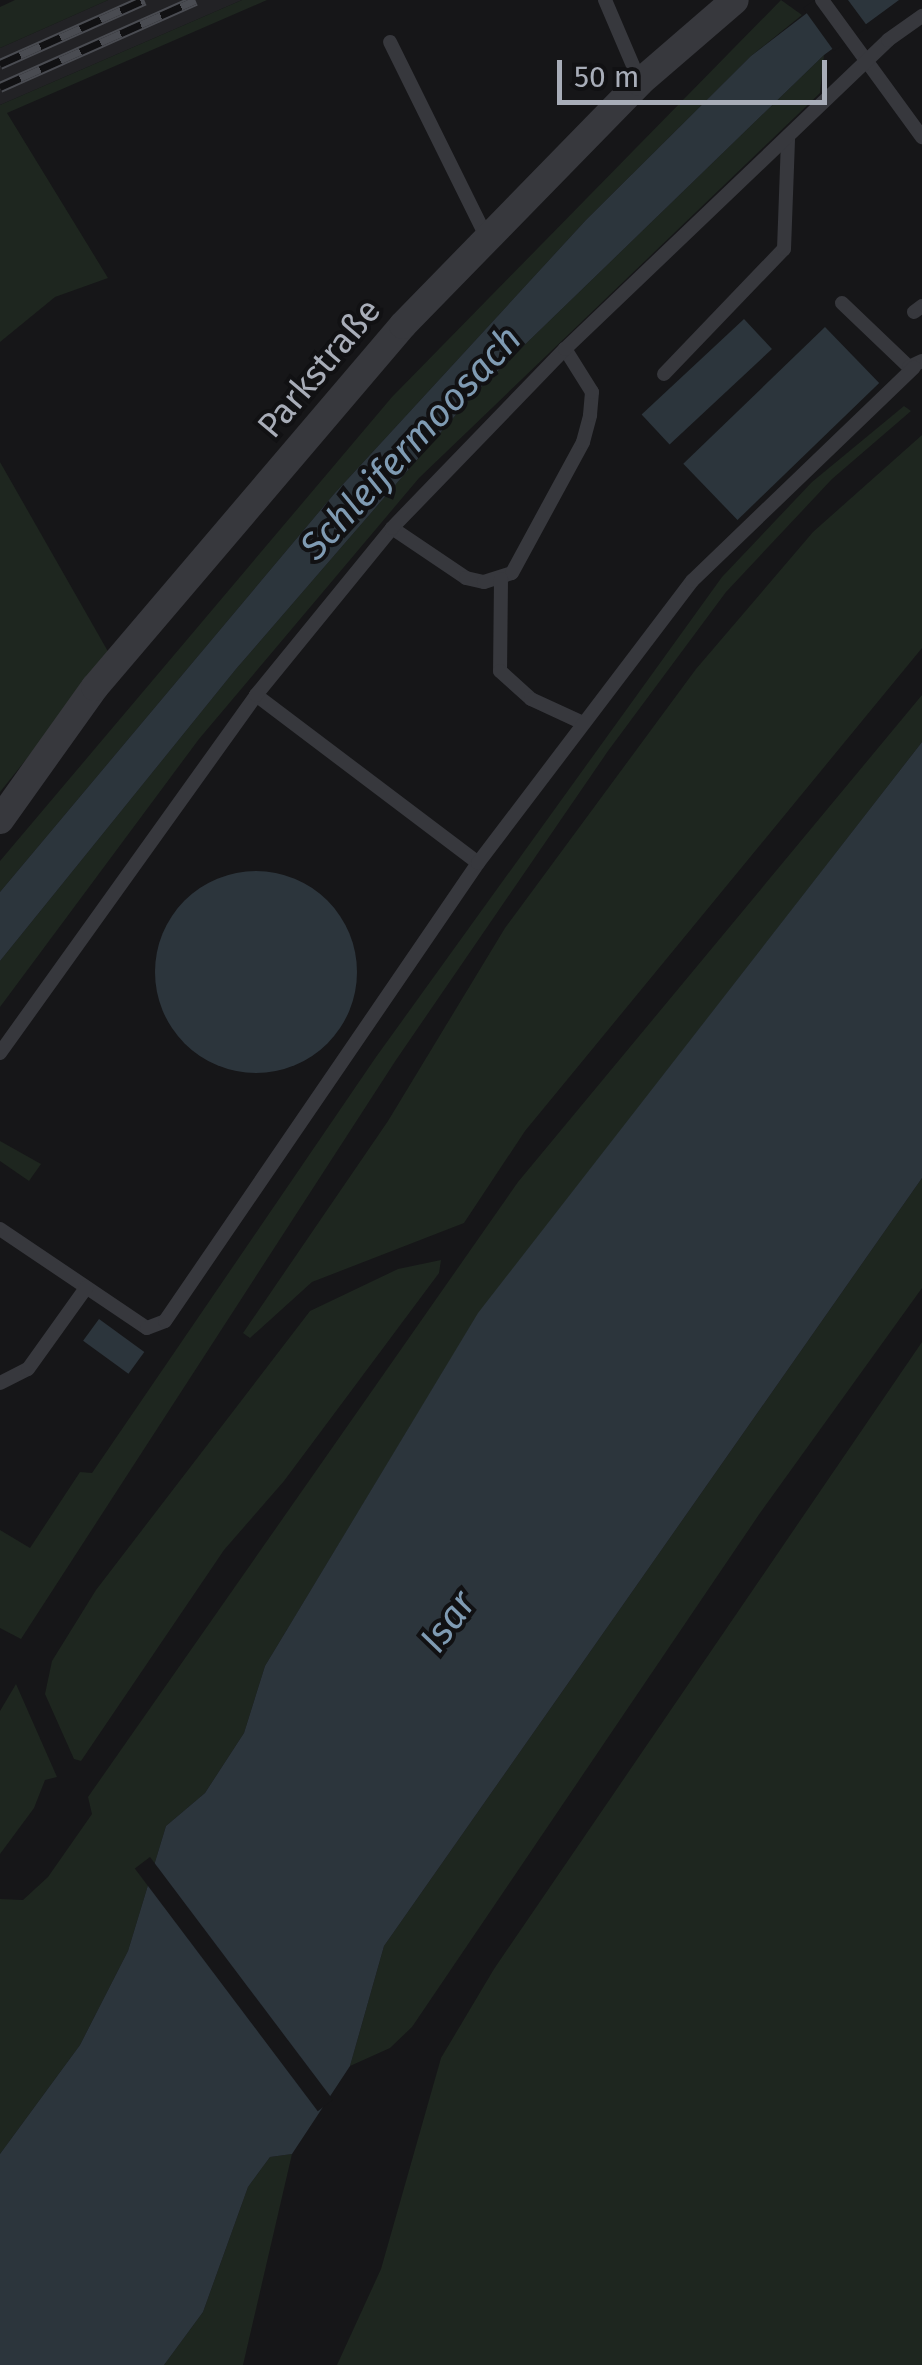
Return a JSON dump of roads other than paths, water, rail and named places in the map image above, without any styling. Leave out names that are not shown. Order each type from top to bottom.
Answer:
[{"type":"street","name":"Parkstraße","points":[[0,820],[95,686],[403,325],[640,82],[735,0]]},
{"type":"lane","points":[[605,0],[640,82]]},
{"type":"lane","points":[[822,0],[922,137]]},
{"type":"lane","points":[[0,1053],[256,695],[392,528],[564,349],[867,61],[922,16]]},
{"type":"lane","points":[[390,42],[486,236]]},
{"type":"lane","points":[[664,374],[784,249],[788,139]]},
{"type":"lane","points":[[0,1229],[147,1328],[165,1321],[478,862],[704,568],[918,364],[842,303]]},
{"type":"lane","points":[[392,528],[466,578],[501,579],[523,561],[583,442],[592,392],[564,349]]},
{"type":"lane","points":[[501,579],[500,671],[531,699],[583,723]]},
{"type":"lane","points":[[256,695],[478,862]]},
{"type":"lane","points":[[0,1383],[28,1368],[86,1288]]},
{"type":"water","name":"Schleifermoosach","points":[[824,0],[899,0],[824,55],[473,395],[236,669],[0,961],[0,892],[334,494],[586,220],[751,56]]},
{"type":"water","points":[[744,319],[772,349],[670,444],[642,414]]},
{"type":"water","points":[[825,327],[879,383],[737,520],[683,464]]},
{"type":"water","name":"Isar","points":[[922,742],[922,1178],[384,1946],[350,2066],[292,2154],[270,2157],[248,2187],[203,2312],[164,2365],[0,2365],[0,2154],[80,2045],[128,1951],[166,1826],[205,1793],[244,1733],[265,1666],[478,1313]]},
{"type":"water","points":[[256,871],[295,878],[328,900],[350,933],[357,972],[350,1011],[328,1044],[295,1066],[256,1073],[217,1066],[184,1044],[162,1011],[155,972],[162,933],[184,900],[217,878]]},
{"type":"water","points":[[99,1319],[144,1352],[128,1374],[83,1341]]},
{"type":"railway","points":[[0,64],[144,0]]},
{"type":"railway","points":[[0,87],[195,0]]}]
